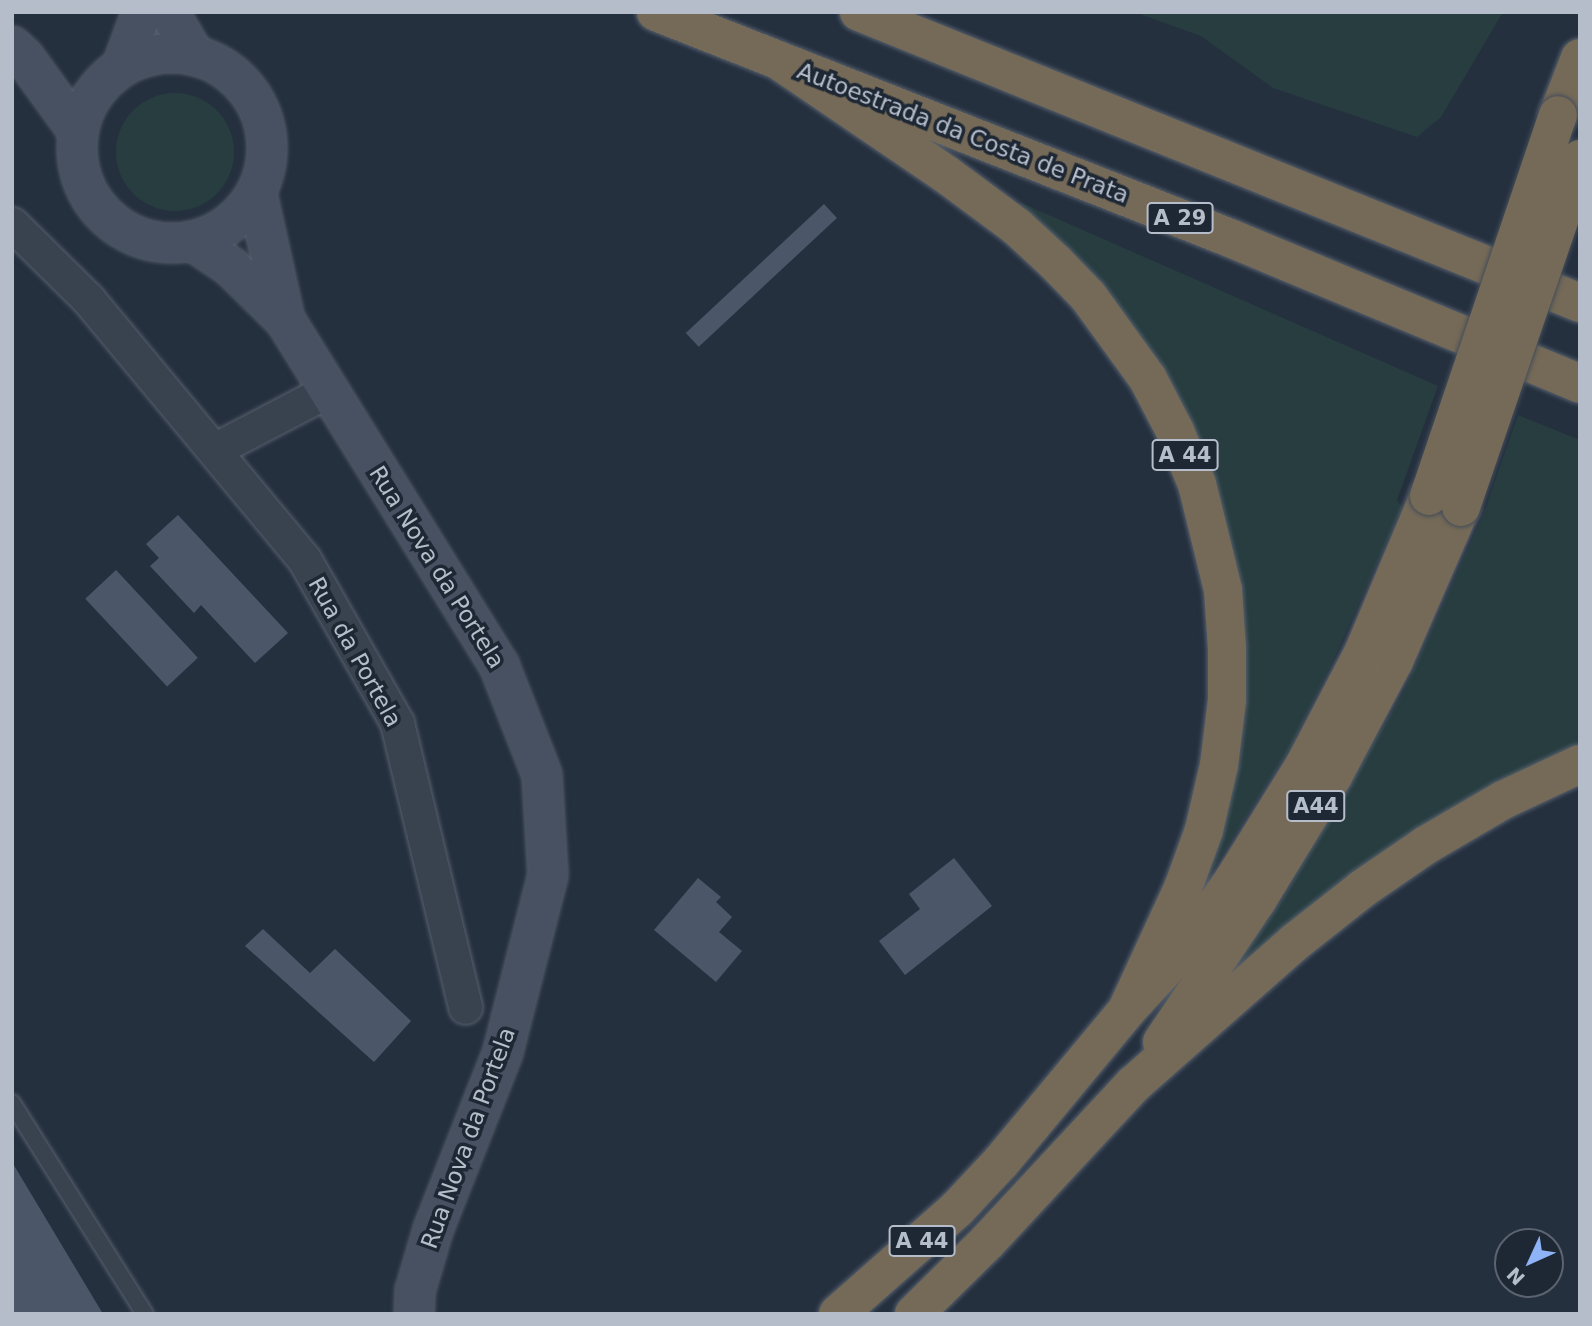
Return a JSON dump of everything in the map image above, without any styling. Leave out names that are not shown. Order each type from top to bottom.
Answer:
[{"type":"highway","name":"Autoestrada da Costa de Prata","points":[[656,12],[1230,238],[1580,384]]},
{"type":"highway","points":[[859,12],[1580,303]]},
{"type":"highway","name":"A 44","points":[[838,1314],[906,1256],[992,1172],[1127,1010],[1190,942],[1234,879],[1304,764],[1445,502],[1558,115],[1580,58]]},
{"type":"highway","name":"A 44","points":[[778,60],[947,175],[1016,226],[1055,262],[1096,306],[1148,379],[1175,431],[1197,484],[1223,590],[1227,700],[1219,765],[1204,830],[1183,888],[1127,1010]]},
{"type":"highway","name":"A44","points":[[1134,1084],[1265,888],[1333,776],[1394,661],[1445,502],[1580,159]]},
{"type":"highway","name":"A 44","points":[[914,1314],[987,1242],[1134,1084],[1295,942],[1362,889],[1426,845],[1492,806],[1580,764]]},
{"type":"main road","points":[[18,51],[72,73],[114,72],[142,12]]},
{"type":"main road","points":[[170,12],[194,55]]},
{"type":"main road","points":[[18,51],[77,130]]},
{"type":"main road","name":"Rua Nova da Portela","points":[[169,52],[194,55],[221,66],[243,85],[259,109],[267,137],[266,166],[257,194],[240,216],[219,232],[194,242],[162,243],[132,235],[106,217],[87,192],[77,162],[77,130],[88,101],[114,72],[144,56],[169,52]]},
{"type":"main road","name":"Rua Nova da Portela","points":[[257,194],[285,320]]},
{"type":"main road","name":"Rua Nova da Portela","points":[[194,242],[230,266],[285,320],[499,665],[542,775],[548,875],[503,1052],[433,1230],[415,1291],[414,1314]]},
{"type":"street","name":"Rua da Portela","points":[[12,224],[88,299],[304,558],[397,723],[465,1007]]},
{"type":"street","points":[[214,450],[327,391]]},
{"type":"lane","points":[[12,1103],[145,1314]]},
{"type":"green space","points":[[1134,12],[1503,12],[1441,117],[1417,137],[1273,88],[1201,36]]},
{"type":"green space","points":[[175,93],[198,97],[217,110],[230,129],[234,152],[230,175],[217,194],[198,207],[175,211],[152,207],[133,194],[120,175],[116,152],[120,129],[133,110],[152,97]]},
{"type":"green space","points":[[1019,202],[1438,386],[1397,500],[1402,507],[1339,648],[1291,746],[1207,879],[1226,532],[1016,209]]},
{"type":"green space","points":[[1518,415],[1580,440],[1580,748],[1240,974],[1234,969],[1286,893],[1404,691],[1483,515]]},
{"type":"building","points":[[824,204],[837,218],[699,347],[686,333]]},
{"type":"building","points":[[178,515],[288,633],[255,663],[201,605],[194,613],[150,566],[159,558],[146,544]]},
{"type":"building","points":[[116,570],[198,658],[167,686],[85,599]]},
{"type":"building","points":[[954,858],[992,906],[905,975],[879,941],[920,909],[909,894]]},
{"type":"building","points":[[698,878],[721,897],[716,902],[732,917],[719,932],[742,951],[716,982],[654,930]]},
{"type":"building","points":[[263,929],[310,973],[335,949],[411,1021],[374,1062],[245,946]]},
{"type":"building","points":[[12,1162],[103,1314],[12,1314]]}]
